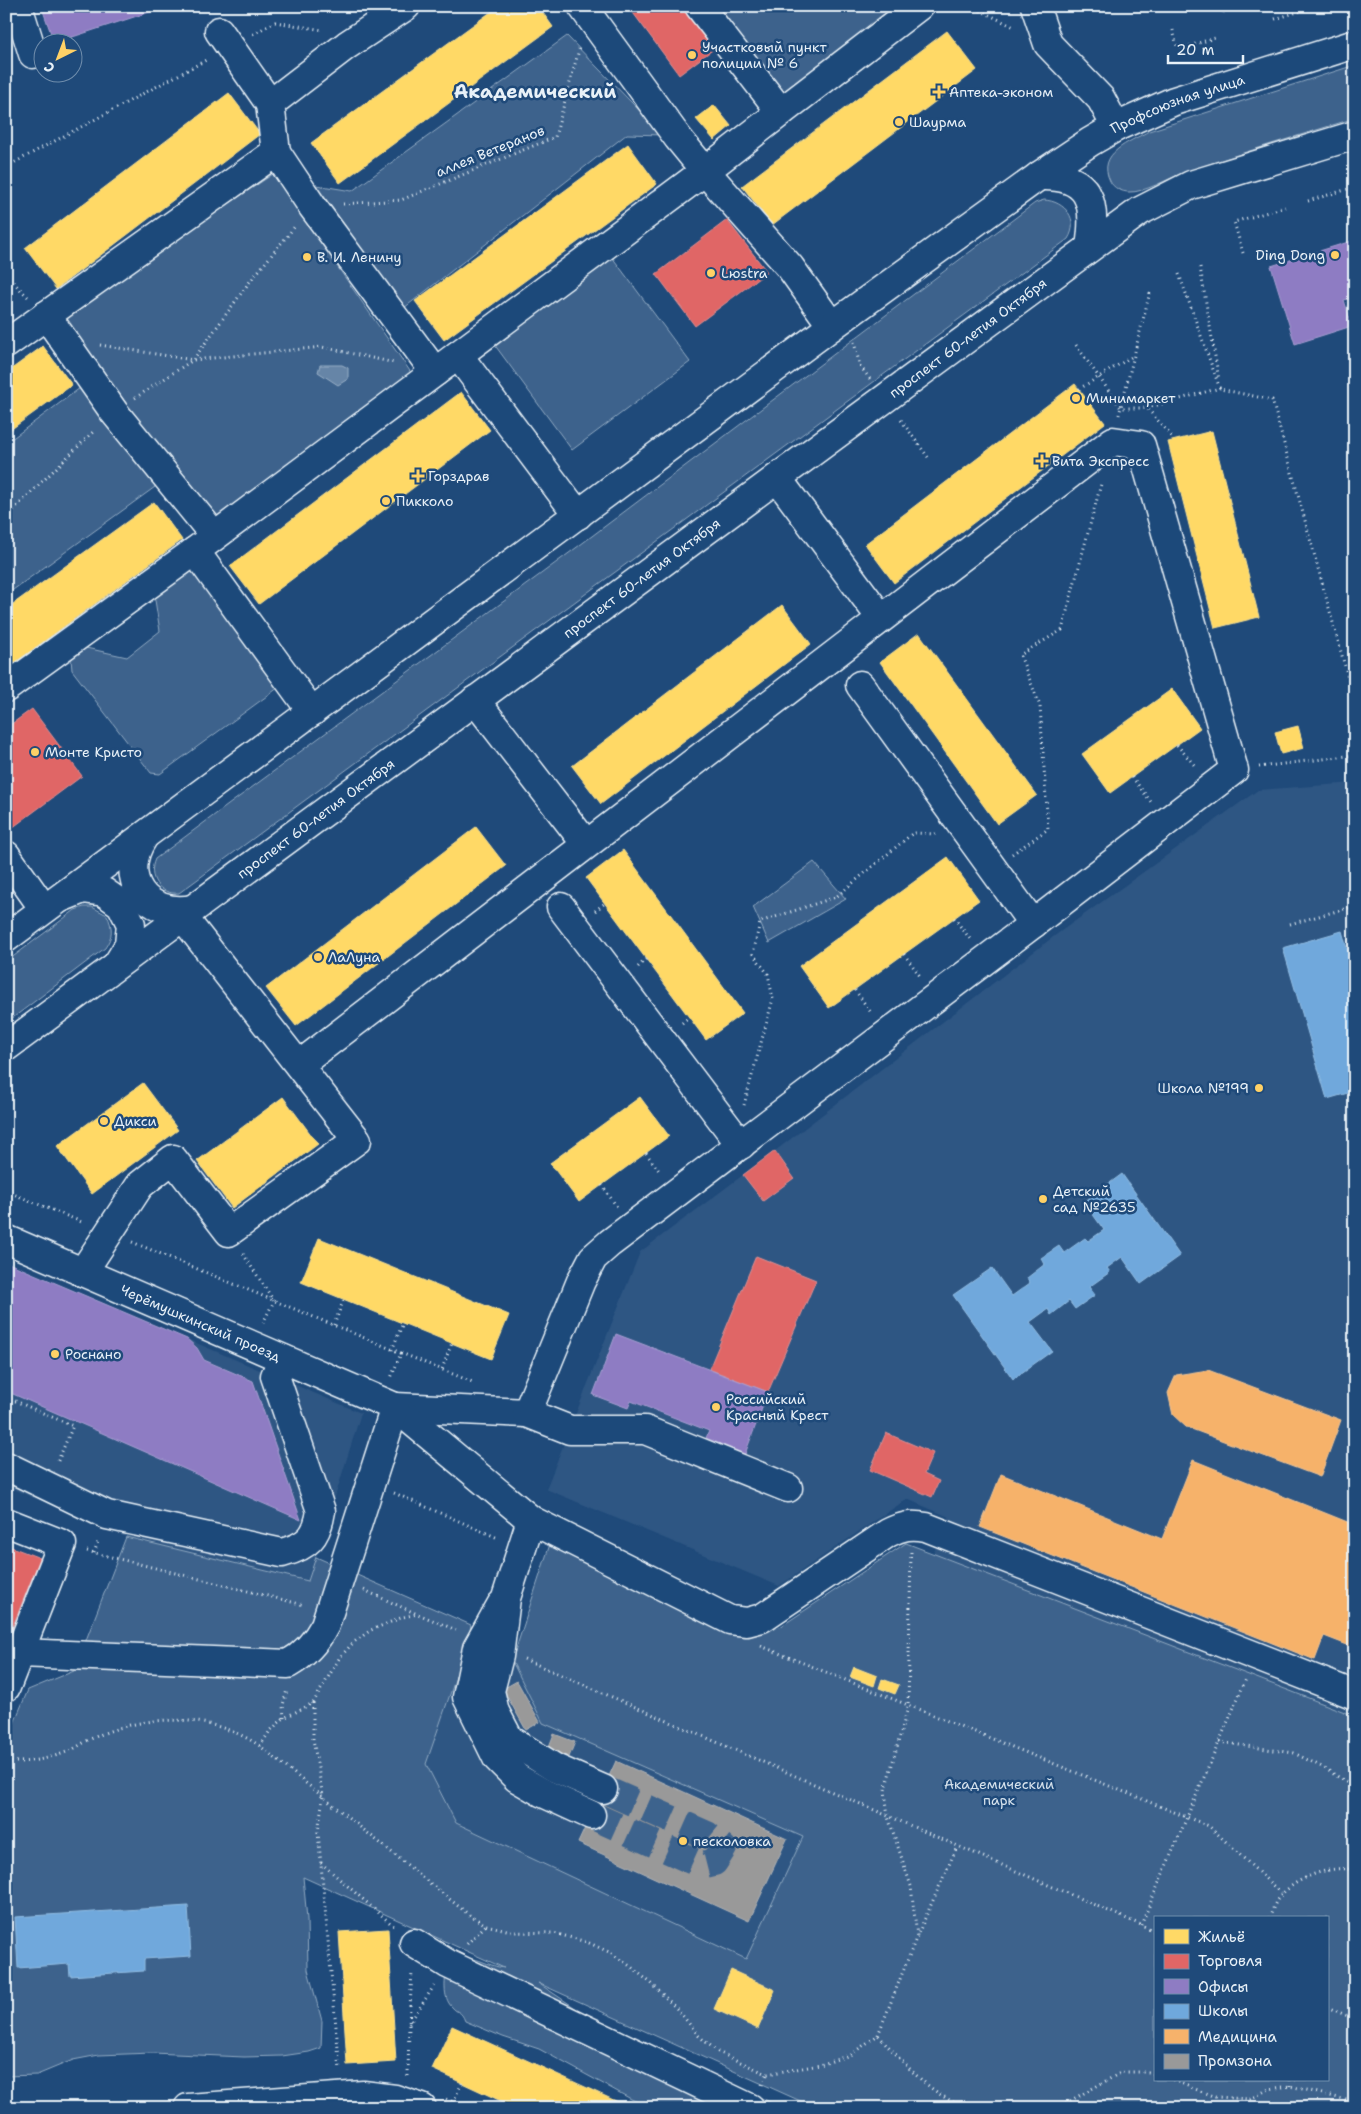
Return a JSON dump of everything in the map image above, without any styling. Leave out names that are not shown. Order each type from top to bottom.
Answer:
[{"type":"main road","points":[[18,6],[32,51]]},
{"type":"main road","points":[[270,104],[347,45],[406,6]]},
{"type":"main road","points":[[699,6],[781,112]]},
{"type":"main road","points":[[6,688],[205,543],[705,172],[919,6]]},
{"type":"main road","points":[[1035,6],[1048,44],[1101,99],[1116,127]]},
{"type":"main road","points":[[585,11],[705,172],[790,266],[843,332]]},
{"type":"main road","points":[[225,39],[270,104],[276,152],[312,206],[435,372]]},
{"type":"main road","name":"Профсоюзная улица","points":[[1039,176],[1116,127],[1174,101],[1355,44]]},
{"type":"main road","points":[[1090,247],[1140,211],[1191,185],[1355,135]]},
{"type":"main road","points":[[6,344],[276,152]]},
{"type":"main road","points":[[1039,176],[1058,175],[1075,182],[1088,194],[1093,207],[1094,225],[1090,247]]},
{"type":"main road","name":"проспект 60-летия Октября","points":[[6,938],[578,515],[843,332],[1039,176]]},
{"type":"main road","name":"проспект 60-летия Октября","points":[[6,1047],[1090,247]]},
{"type":"main road","points":[[46,315],[205,543],[312,712]]},
{"type":"main road","points":[[458,355],[578,515]]},
{"type":"main road","points":[[299,1065],[1113,441],[1140,445],[1234,770],[741,1145],[610,1242],[593,1258],[581,1281],[527,1413]]},
{"type":"main road","points":[[777,478],[882,618]]},
{"type":"main road","points":[[860,685],[1033,924]]},
{"type":"main road","points":[[475,700],[586,844]]},
{"type":"main road","name":"проспект 60-летия Октября","points":[[143,838],[136,848],[133,861],[133,874],[138,886],[145,897],[155,905],[167,910],[188,913]]},
{"type":"main road","points":[[6,855],[53,903]]},
{"type":"main road","name":"проспект 60-летия Октября","points":[[53,903],[83,889],[104,892],[121,904],[131,924],[129,946],[118,963]]},
{"type":"main road","points":[[560,906],[741,1145]]},
{"type":"main road","points":[[83,1272],[140,1185],[173,1159],[229,1232],[357,1140],[299,1065],[188,913]]},
{"type":"main road","name":"Черёмушкинский проезд","points":[[6,1239],[252,1345],[279,1368],[388,1404]]},
{"type":"main road","points":[[6,1466],[107,1515],[282,1553],[297,1549],[312,1538],[319,1525],[321,1510],[279,1368]]},
{"type":"main road","points":[[388,1404],[527,1413],[570,1430],[646,1430],[788,1488]]},
{"type":"main road","points":[[388,1404],[531,1520],[730,1620],[747,1622],[762,1618],[888,1533],[901,1526],[911,1524],[935,1530],[1355,1695]]},
{"type":"main road","points":[[20,1652],[288,1664],[304,1653],[320,1634],[339,1580],[388,1404]]},
{"type":"main road","points":[[531,1520],[506,1598],[499,1656],[490,1691],[495,1712],[509,1739],[555,1768],[603,1788]]},
{"type":"main road","points":[[6,1522],[62,1544],[6,1687]]},
{"type":"main road","points":[[506,1598],[480,1640],[467,1697],[497,1758],[517,1778],[543,1793],[591,1815]]},
{"type":"main road","points":[[414,1944],[448,1964],[750,2108]]},
{"type":"main road","points":[[188,2108],[363,2096],[395,2099],[422,2108]]},
{"type":"path","points":[[971,6],[1048,44]]},
{"type":"path","points":[[1220,6],[1223,14],[1225,6]]},
{"type":"path","points":[[1275,19],[1316,6]]},
{"type":"path","name":"аллея Ветеранов","points":[[312,206],[401,200],[555,137],[585,11]]},
{"type":"path","points":[[275,22],[330,32]]},
{"type":"path","points":[[1172,30],[1177,46],[1182,48],[1214,38]]},
{"type":"path","points":[[6,167],[225,39]]},
{"type":"path","points":[[1308,201],[1355,187]]},
{"type":"path","points":[[6,517],[114,412],[193,360],[248,284],[312,206]]},
{"type":"path","points":[[1243,253],[1234,222],[1285,207]]},
{"type":"path","points":[[1200,267],[1220,389]]},
{"type":"path","points":[[1179,274],[1220,389]]},
{"type":"path","points":[[1113,441],[1150,292]]},
{"type":"path","points":[[843,332],[860,366],[873,384]]},
{"type":"path","points":[[62,340],[193,360],[322,347],[397,364]]},
{"type":"path","points":[[1076,345],[1121,408]]},
{"type":"path","points":[[1079,389],[1133,356]]},
{"type":"path","points":[[1121,408],[1147,408],[1220,389],[1272,400],[1355,703]]},
{"type":"path","points":[[1147,408],[1174,439]]},
{"type":"path","points":[[897,415],[930,460]]},
{"type":"path","points":[[992,868],[1048,829],[1040,706],[1020,655],[1062,630],[1103,479]]},
{"type":"path","points":[[1234,770],[1355,755]]},
{"type":"path","points":[[724,1121],[743,1106],[773,999],[768,974],[752,954],[760,922],[836,897],[913,833],[969,836]]},
{"type":"path","points":[[1290,924],[1355,906]]},
{"type":"path","points":[[6,1191],[477,1384]]},
{"type":"path","points":[[229,1232],[274,1301]]},
{"type":"path","points":[[334,1325],[344,1299]]},
{"type":"path","points":[[252,1345],[274,1301]]},
{"type":"path","points":[[392,1350],[403,1323]]},
{"type":"path","points":[[442,1369],[452,1343]]},
{"type":"path","points":[[388,1404],[401,1353]]},
{"type":"path","points":[[6,1397],[73,1426],[54,1470]]},
{"type":"path","points":[[911,1524],[908,1707],[885,1790],[888,1817],[911,1886],[917,1936]]},
{"type":"path","points":[[96,1546],[94,1553],[305,1605]]},
{"type":"path","points":[[339,1580],[480,1640]]},
{"type":"path","points":[[344,2097],[320,1863],[318,1832],[323,1798],[313,1739],[313,1703],[336,1664],[354,1642],[371,1630],[389,1622],[418,1614]]},
{"type":"path","points":[[516,1656],[1154,1931]]},
{"type":"path","points":[[1141,1925],[1248,1674]]},
{"type":"path","points":[[260,1746],[270,1731],[284,1718],[313,1703]]},
{"type":"path","points":[[908,1707],[1209,1826],[1283,1895]]},
{"type":"path","points":[[6,1762],[45,1759],[70,1751],[92,1738],[117,1729],[160,1720],[188,1720],[216,1724],[244,1735],[468,1914],[486,1925],[514,1932],[554,1933],[587,1942],[609,1952],[652,1984],[678,2010],[699,2036],[718,2052],[767,2074],[820,2065],[850,2055],[878,2035],[917,1936],[957,1847]]},
{"type":"path","points":[[1219,1742],[1294,1753],[1326,1768],[1355,1788]]},
{"type":"path","points":[[320,1863],[414,1944],[408,2082]]},
{"type":"path","points":[[1270,1916],[1277,1900],[1292,1887],[1310,1876],[1339,1870],[1355,1870]]},
{"type":"path","points":[[409,2025],[448,1964]]},
{"type":"path","points":[[1328,2007],[1355,2019]]},
{"type":"path","points":[[878,2035],[917,2077],[957,2104],[967,2108]]},
{"type":"path","points":[[1057,2108],[1122,2072],[1154,2074]]},
{"type":"path","points":[[1178,2082],[1215,2097],[1250,2098],[1270,2090],[1290,2086],[1355,2102]]},
{"type":"path","points":[[453,2102],[462,2083]]},
{"type":"path","points":[[1235,2108],[1237,2098]]},
{"type":"shaded area","points":[[320,365],[342,365],[348,368],[348,379],[338,385],[318,372]]},
{"type":"shaded area","points":[[1355,783],[1355,1716],[933,1554],[949,1517],[907,1499],[779,1586],[546,1489],[640,1252],[743,1175],[763,1201],[794,1178],[775,1151],[1057,934],[1258,790]]},
{"type":"shaded area","points":[[6,1262],[361,1413],[309,1581],[126,1537],[6,1486]]},
{"type":"shaded area","points":[[467,1645],[512,1661],[543,1723],[803,1837],[746,1959],[456,1823],[426,1764]]},
{"type":"green space","points":[[716,6],[901,6],[783,95]]},
{"type":"green space","points":[[567,36],[663,135],[627,134],[404,308],[316,185],[352,191]]},
{"type":"green space","points":[[1355,65],[1355,118],[1183,173],[1135,192],[1115,188],[1110,181],[1107,171],[1111,156],[1125,144],[1149,131]]},
{"type":"green space","points":[[273,174],[412,374],[214,519],[61,317]]},
{"type":"green space","points":[[1044,200],[1058,204],[1068,213],[1072,225],[1068,239],[179,893],[166,891],[156,884],[153,872],[155,859],[580,545],[1035,203]]},
{"type":"green space","points":[[612,257],[690,362],[572,450],[494,344]]},
{"type":"green space","points":[[80,388],[152,470],[155,487],[6,595],[6,443]]},
{"type":"green space","points":[[188,561],[221,562],[257,611],[282,685],[160,774],[151,773],[72,670],[71,659],[86,648],[127,657],[160,631],[154,594]]},
{"type":"green space","points":[[814,862],[846,899],[769,943],[753,907]]},
{"type":"green space","points":[[92,907],[107,915],[111,932],[110,940],[105,948],[6,1023],[6,962],[75,910]]},
{"type":"green space","name":"Академический парк","points":[[126,1537],[308,1581],[316,1557],[471,1625],[467,1645],[426,1764],[456,1823],[746,1959],[803,1837],[543,1723],[512,1661],[550,1544],[761,1631],[780,1627],[906,1543],[1355,1716],[1355,2108],[816,2108],[538,1983],[595,2021],[783,2108],[652,2108],[631,2099],[539,2049],[503,2037],[465,2021],[462,2015],[449,2003],[445,1993],[447,1968],[464,1960],[471,1959],[504,1968],[303,1877],[307,1919],[308,1970],[322,2021],[321,2048],[309,2052],[282,2056],[244,2057],[152,2053],[99,2055],[73,2060],[37,2075],[6,2076],[6,1742],[28,1690],[74,1671]]},
{"type":"building: Жильё","points":[[499,6],[538,6],[553,27],[340,183],[311,143]]},
{"type":"building: Жильё","points":[[947,31],[977,70],[772,225],[742,186]]},
{"type":"building: Жильё","points":[[229,93],[260,134],[56,289],[25,248]]},
{"type":"building: Жильё","points":[[714,105],[731,126],[714,140],[696,119]]},
{"type":"building: Жильё","points":[[628,144],[657,184],[444,340],[415,301]]},
{"type":"building: Жильё","points":[[43,346],[72,385],[6,433],[6,373]]},
{"type":"building: Жильё","points":[[1075,384],[1105,423],[894,583],[865,544]]},
{"type":"building: Жильё","points":[[461,392],[490,430],[259,604],[230,566]]},
{"type":"building: Жильё","points":[[1212,431],[1259,617],[1215,628],[1168,442]]},
{"type":"building: Жильё","points":[[154,502],[182,540],[6,669],[6,609]]},
{"type":"building: Жильё","points":[[782,605],[811,644],[601,804],[572,766]]},
{"type":"building: Жильё","points":[[919,633],[1037,795],[997,824],[880,662]]},
{"type":"building: Жильё","points":[[1172,689],[1200,728],[1110,793],[1082,754]]},
{"type":"building: Жильё","points":[[1298,726],[1304,748],[1281,754],[1275,732]]},
{"type":"building: Жильё","points":[[476,827],[506,866],[296,1026],[266,988]]},
{"type":"building: Жильё","points":[[623,850],[743,1013],[706,1040],[586,878]]},
{"type":"building: Жильё","points":[[948,857],[979,900],[829,1008],[799,966]]},
{"type":"building: Жильё","points":[[143,1083],[178,1130],[92,1194],[57,1146]]},
{"type":"building: Жильё","points":[[283,1097],[318,1144],[232,1208],[197,1161]]},
{"type":"building: Жильё","points":[[640,1097],[669,1136],[579,1202],[550,1163]]},
{"type":"building: Жильё","points":[[319,1238],[509,1315],[491,1359],[301,1282]]},
{"type":"building: Жильё","points":[[854,1667],[877,1676],[874,1686],[850,1677]]},
{"type":"building: Жильё","points":[[882,1679],[899,1685],[895,1694],[879,1688]]},
{"type":"building: Жильё","points":[[388,1929],[396,2062],[347,2065],[339,1932]]},
{"type":"building: Жильё","points":[[731,1970],[775,1990],[758,2029],[714,2009]]},
{"type":"building: Жильё","points":[[452,2026],[631,2108],[516,2108],[432,2069]]},
{"type":"building: Торговля","points":[[628,6],[690,6],[719,45],[679,75]]},
{"type":"building: Торговля","name":"Lюstra","points":[[727,220],[767,272],[695,326],[656,274]]},
{"type":"building: Торговля","name":"Монте Кристо","points":[[32,709],[82,776],[12,828],[6,820],[6,728]]},
{"type":"building: Торговля","points":[[775,1151],[794,1178],[763,1201],[743,1175]]},
{"type":"building: Торговля","points":[[756,1256],[816,1280],[768,1392],[709,1369]]},
{"type":"building: Торговля","points":[[886,1433],[933,1453],[924,1474],[939,1481],[932,1497],[870,1470]]},
{"type":"building: Торговля","points":[[6,1545],[40,1558],[6,1643]]},
{"type":"building: Офисы","points":[[47,6],[168,6],[82,34],[82,32],[50,32],[42,8]]},
{"type":"building: Офисы","points":[[1355,240],[1355,297],[1344,300],[1352,326],[1295,344],[1271,266]]},
{"type":"building: Офисы","points":[[6,1262],[187,1339],[197,1348],[204,1360],[253,1381],[301,1520],[6,1391]]},
{"type":"building: Офисы","points":[[616,1334],[768,1392],[745,1454],[706,1438],[709,1431],[631,1401],[628,1408],[593,1395]]},
{"type":"building: Школы","points":[[1342,931],[1355,976],[1355,1091],[1327,1099],[1283,948]]},
{"type":"building: Школы","points":[[1122,1174],[1180,1256],[1141,1284],[1122,1257],[1107,1268],[1110,1272],[1089,1287],[1095,1295],[1075,1309],[1069,1301],[1051,1315],[1048,1309],[1030,1322],[1052,1351],[1013,1379],[953,1295],[992,1268],[1012,1296],[1030,1283],[1027,1278],[1045,1264],[1041,1258],[1059,1246],[1064,1253],[1085,1238],[1088,1241],[1104,1230],[1084,1202]]},
{"type":"building: Школы","points":[[188,1906],[191,1956],[144,1959],[144,1971],[70,1976],[69,1964],[18,1968],[15,1917]]},
{"type":"building: Медицина","points":[[1208,1370],[1341,1420],[1320,1477],[1186,1427],[1173,1415],[1168,1393],[1176,1375]]},
{"type":"building: Медицина","points":[[1193,1460],[1355,1525],[1355,1648],[1324,1636],[1315,1660],[980,1527],[1001,1474],[1162,1539]]},
{"type":"building: Промзона","points":[[517,1681],[540,1722],[526,1730],[503,1689]]},
{"type":"building: Промзона","points":[[554,1734],[575,1742],[569,1757],[548,1749]]},
{"type":"building: Промзона","name":"песколовка","points":[[616,1761],[787,1839],[749,1921],[578,1843]]},
{"type":"tunnel","points":[[591,1815],[702,1865],[714,1862],[723,1848],[707,1835],[603,1789]]},
{"type":"place","name":"Участковый пункт полиции № 6","points":[[692,55]]},
{"type":"place","name":"Аптека-эконом","points":[[939,92]]},
{"type":"place","name":"Шаурма","points":[[899,122]]},
{"type":"place","name":"Ding Dong","points":[[1335,255]]},
{"type":"place","name":"В. И. Ленину","points":[[307,257]]},
{"type":"place","name":"Lюstra","points":[[711,273]]},
{"type":"place","name":"Минимаркет","points":[[1076,398]]},
{"type":"place","name":"Вита Экспресс","points":[[1042,461]]},
{"type":"place","name":"Горздрав","points":[[418,476]]},
{"type":"place","name":"Пикколо","points":[[386,501]]},
{"type":"place","name":"Монте Кристо","points":[[35,752]]},
{"type":"place","name":"ЛаЛуна","points":[[318,957]]},
{"type":"place","name":"Школа №199","points":[[1259,1088]]},
{"type":"place","name":"Дикси","points":[[104,1121]]},
{"type":"place","name":"Детский сад №2635","points":[[1043,1199]]},
{"type":"place","name":"Роснано","points":[[55,1354]]},
{"type":"place","name":"Российский Красный Крест","points":[[716,1407]]},
{"type":"place","name":"песколовка","points":[[683,1841]]},
{"type":"district","name":"Академический","points":[[535,91]]}]
